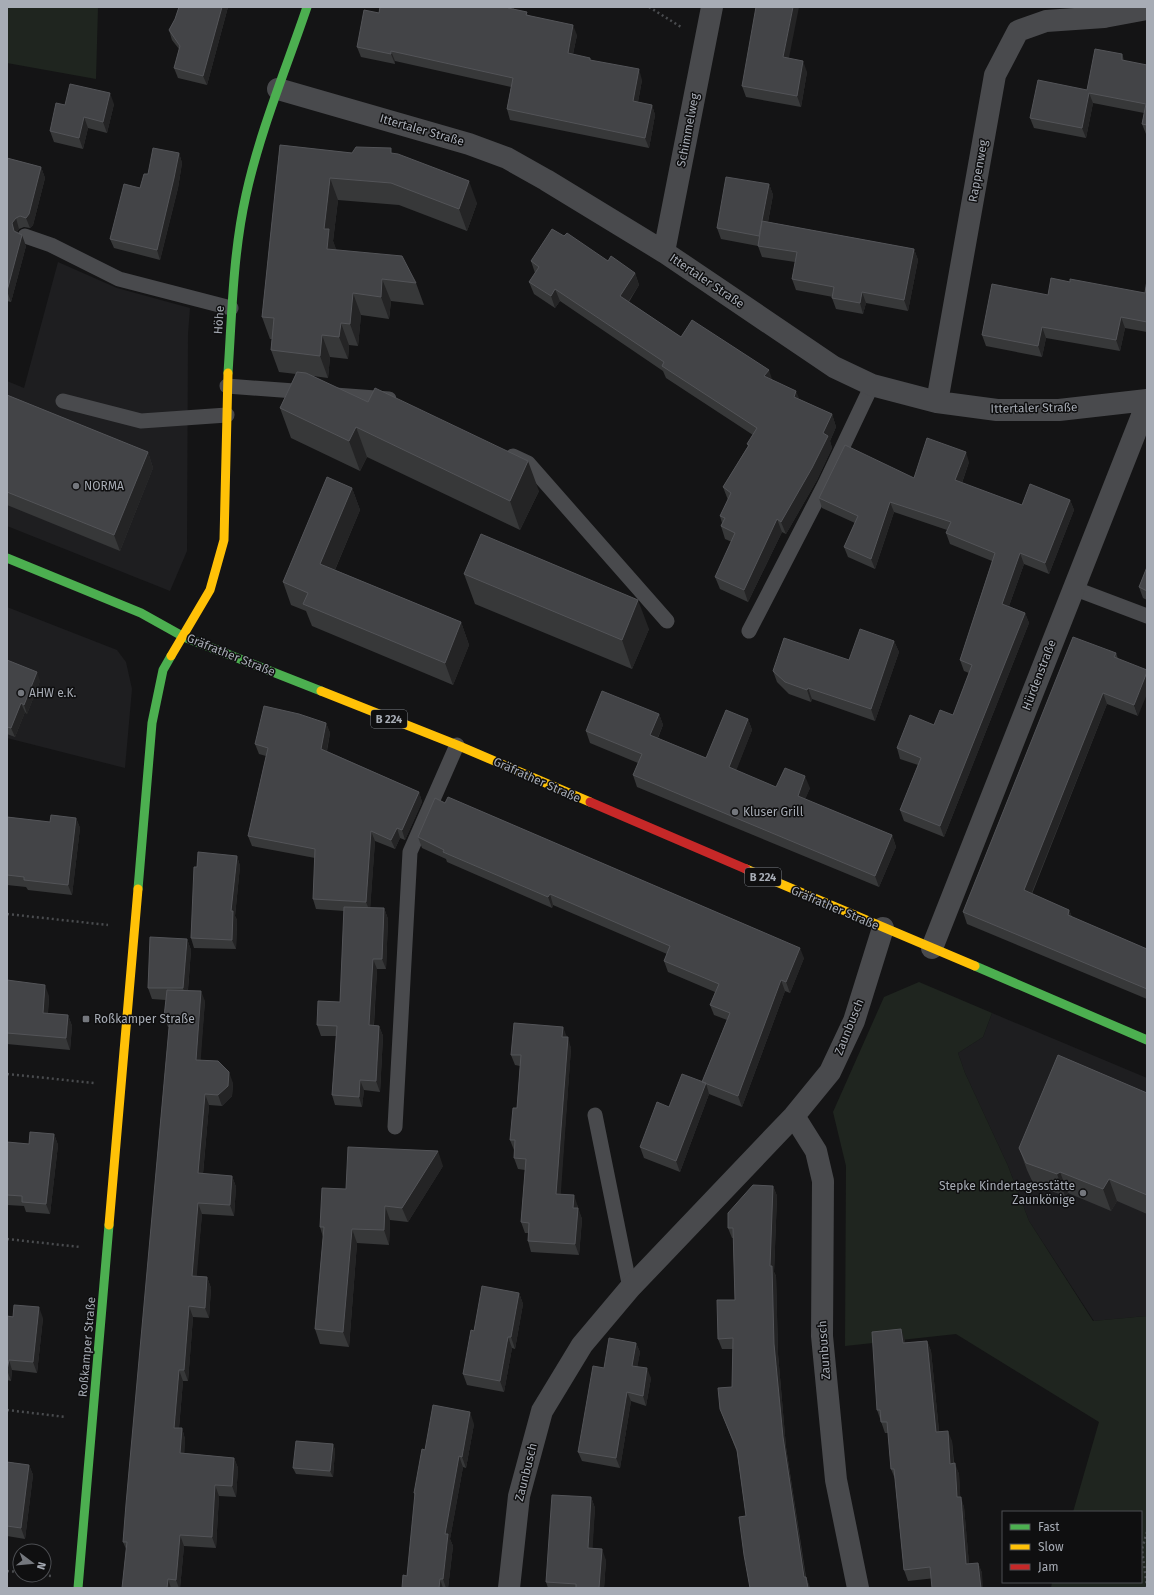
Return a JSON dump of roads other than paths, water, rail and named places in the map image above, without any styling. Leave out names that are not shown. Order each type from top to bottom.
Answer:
[{"type":"street","name":"Höhe","points":[[184,637],[210,590],[224,540],[227,386],[237,250],[246,195],[259,145],[307,7]]},
{"type":"street","name":"Schimmelweg","points":[[664,252],[712,7]]},
{"type":"street","name":"Rappenweg","points":[[937,402],[995,75],[1018,32],[1046,21],[1105,12],[1147,9]]},
{"type":"street","name":"Ittertaler Straße","points":[[278,89],[470,144],[507,158],[664,252],[834,367],[872,385],[937,402],[997,410],[1059,410],[1147,402]]},
{"type":"street","name":"Hürdenstraße","points":[[932,948],[1147,402]]},
{"type":"street","name":"Gräfrather Straße","points":[[7,558],[141,613],[184,637],[457,745],[1147,1040]]},
{"type":"street","name":"Roßkamper Straße","points":[[78,1588],[152,723],[163,670],[184,637]]},
{"type":"street","name":"Zaunbusch","points":[[510,1588],[519,1496],[542,1412],[582,1345],[630,1288],[794,1116],[830,1072],[854,1021],[882,928]]},
{"type":"street","name":"Zaunbusch","points":[[794,1116],[816,1150],[823,1181],[822,1336],[836,1480],[858,1588]]},
{"type":"lane","points":[[25,236],[51,245],[119,279],[232,308]]},
{"type":"lane","points":[[749,631],[825,484],[872,385]]},
{"type":"lane","points":[[227,386],[394,400],[401,403]]},
{"type":"lane","points":[[64,401],[142,421],[227,415]]},
{"type":"lane","points":[[500,450],[528,463],[667,621]]},
{"type":"lane","points":[[1074,588],[1147,616]]},
{"type":"lane","points":[[395,1127],[410,852],[457,745]]},
{"type":"lane","points":[[595,1115],[630,1288]]},
{"type":"place","name":"NORMA","points":[[76,486]]},
{"type":"place","name":"AHW e.K.","points":[[21,693]]},
{"type":"place","name":"Kluser Grill","points":[[735,812]]},
{"type":"place","name":"Roßkamper Straße","points":[[86,1019]]},
{"type":"place","name":"Stepke Kindertagesstätte Zaunkönige","points":[[1083,1193]]}]
